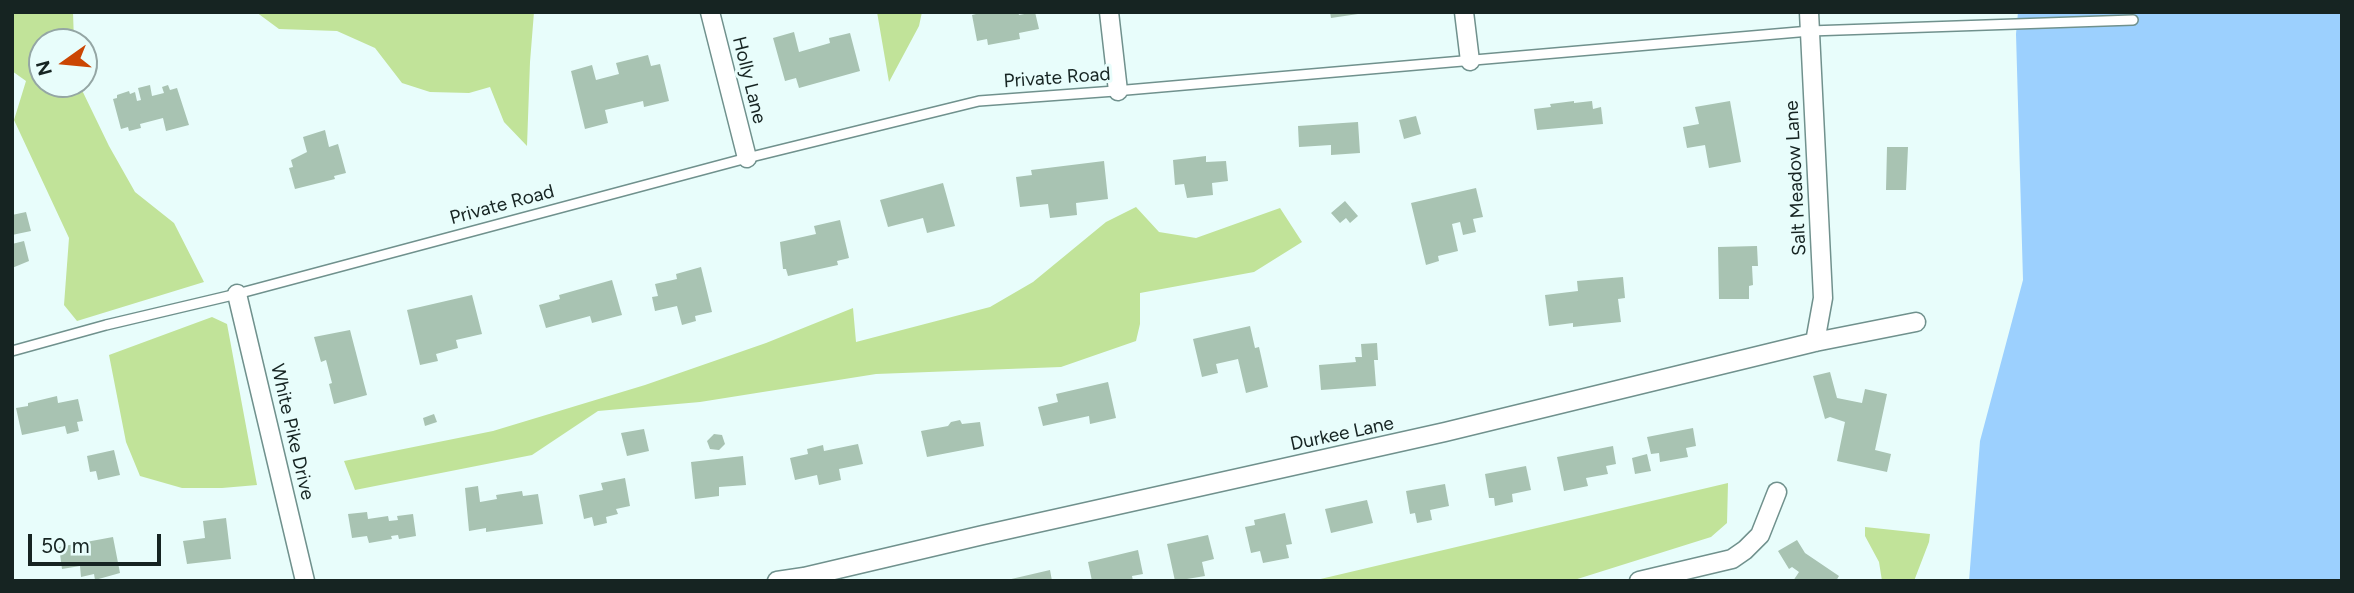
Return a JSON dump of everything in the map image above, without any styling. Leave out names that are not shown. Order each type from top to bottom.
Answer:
[{"type":"street","name":"Holly Lane","points":[[710,12],[747,158]]},
{"type":"street","points":[[1109,12],[1118,91]]},
{"type":"street","points":[[1464,12],[1470,61]]},
{"type":"street","name":"Salt Meadow Lane","points":[[1809,12],[1823,298],[1815,342]]},
{"type":"street","name":"White Pike Drive","points":[[237,294],[305,581]]},
{"type":"street","name":"Durkee Lane","points":[[777,581],[1445,432],[1815,342],[1916,322]]},
{"type":"street","points":[[1639,581],[1731,559],[1745,550],[1760,535],[1777,492]]},
{"type":"lane","name":"Private Road","points":[[12,351],[747,158],[979,101],[1811,31],[2133,20]]},
{"type":"green space","points":[[12,12],[73,12],[74,28],[28,28],[28,98],[86,98],[135,192],[174,223],[204,282],[77,321],[64,305],[69,238],[14,120],[26,81],[12,71]]},
{"type":"green space","points":[[256,12],[534,12],[527,146],[504,122],[490,87],[469,93],[430,92],[402,83],[375,48],[337,31],[279,29]]},
{"type":"green space","points":[[877,12],[922,12],[919,26],[889,82]]},
{"type":"green space","points":[[1136,207],[1159,232],[1196,238],[1280,208],[1302,242],[1254,272],[1140,293],[1140,324],[1136,341],[1061,367],[876,374],[700,402],[598,411],[532,455],[355,490],[344,461],[493,431],[645,385],[766,343],[853,308],[856,342],[990,307],[1033,282],[1106,222]]},
{"type":"green space","points":[[212,317],[227,324],[257,485],[182,488],[140,476],[126,442],[109,355]]},
{"type":"green space","points":[[1728,483],[1727,523],[1711,537],[1571,581],[1312,581]]},
{"type":"green space","points":[[1865,527],[1930,534],[1914,581],[1882,581],[1879,562],[1865,536]]},
{"type":"water","points":[[2018,12],[2342,12],[2342,581],[1969,581],[1980,441],[2023,280],[2016,34]]},
{"type":"building","points":[[984,12],[1018,12],[1019,15],[1035,12],[1039,29],[1019,33],[1020,39],[988,45],[987,39],[977,41],[972,15]]},
{"type":"building","points":[[1330,12],[1358,12],[1358,14],[1331,18]]},
{"type":"building","points":[[794,32],[799,52],[830,43],[829,38],[850,33],[860,71],[799,88],[796,78],[785,81],[773,38]]},
{"type":"building","points":[[648,55],[651,66],[660,64],[669,101],[644,107],[643,101],[605,110],[608,123],[585,129],[571,71],[592,65],[596,80],[619,74],[616,63]]},
{"type":"building","points":[[150,85],[152,96],[164,93],[162,87],[168,85],[170,90],[177,88],[189,125],[166,131],[163,118],[140,124],[141,128],[129,131],[128,127],[121,129],[113,99],[129,91],[130,94],[135,92],[137,101],[141,100],[138,88]]},
{"type":"building","points":[[1574,101],[1592,101],[1593,109],[1601,107],[1603,124],[1537,130],[1534,109]]},
{"type":"building","points":[[1730,101],[1741,162],[1709,168],[1705,145],[1687,148],[1683,127],[1699,124],[1695,107]]},
{"type":"building","points":[[1416,116],[1421,134],[1404,139],[1399,120]]},
{"type":"building","points":[[1358,122],[1360,153],[1331,155],[1331,145],[1299,147],[1298,126]]},
{"type":"building","points":[[325,130],[329,147],[338,144],[346,173],[334,176],[335,179],[295,189],[289,168],[293,167],[291,160],[307,152],[303,137]]},
{"type":"building","points":[[1887,147],[1908,147],[1906,190],[1886,190]]},
{"type":"building","points":[[1206,156],[1206,162],[1226,161],[1228,181],[1212,183],[1213,195],[1187,198],[1184,184],[1175,185],[1173,160]]},
{"type":"building","points":[[1104,161],[1108,199],[1076,203],[1077,215],[1050,218],[1048,204],[1020,207],[1016,177],[1032,175],[1031,170]]},
{"type":"building","points":[[943,183],[955,226],[927,233],[923,218],[888,227],[880,200]]},
{"type":"building","points":[[1476,188],[1483,217],[1473,219],[1476,232],[1463,235],[1460,222],[1452,224],[1458,251],[1438,256],[1439,261],[1426,265],[1411,203]]},
{"type":"building","points":[[1345,201],[1358,216],[1350,223],[1346,218],[1340,223],[1331,213]]},
{"type":"building","points":[[26,212],[31,231],[12,235],[12,215]]},
{"type":"building","points":[[840,220],[849,258],[837,261],[838,265],[788,276],[786,269],[783,269],[780,242],[816,234],[814,226]]},
{"type":"building","points":[[24,241],[29,261],[12,268],[12,244]]},
{"type":"building","points":[[1757,246],[1758,266],[1752,266],[1753,285],[1749,286],[1749,299],[1719,299],[1718,247]]},
{"type":"building","points":[[701,267],[712,312],[695,316],[696,321],[682,325],[677,306],[655,311],[652,297],[658,296],[655,284],[677,279],[676,274]]},
{"type":"building","points":[[1623,277],[1625,298],[1618,299],[1621,322],[1573,327],[1573,323],[1549,326],[1545,295],[1578,291],[1577,281]]},
{"type":"building","points":[[612,280],[622,315],[592,323],[590,316],[546,328],[539,305],[560,299],[559,295]]},
{"type":"building","points":[[472,295],[482,334],[456,340],[458,348],[436,354],[438,361],[420,365],[407,310]]},
{"type":"building","points":[[1250,326],[1255,348],[1259,347],[1268,387],[1246,393],[1238,359],[1216,364],[1218,373],[1202,377],[1193,339]]},
{"type":"building","points":[[350,330],[367,395],[334,404],[326,360],[321,362],[314,337]]},
{"type":"building","points":[[1377,343],[1378,360],[1374,360],[1376,386],[1321,390],[1319,365],[1356,362],[1355,357],[1362,357],[1361,344]]},
{"type":"building","points":[[1830,372],[1837,398],[1862,403],[1865,389],[1887,394],[1875,450],[1891,454],[1887,472],[1837,461],[1845,422],[1830,417],[1825,419],[1813,376]]},
{"type":"building","points":[[1108,382],[1116,418],[1090,424],[1089,416],[1043,426],[1038,407],[1058,402],[1056,394]]},
{"type":"building","points":[[57,396],[58,403],[78,399],[83,421],[77,422],[79,431],[67,434],[65,426],[22,435],[16,408]]},
{"type":"building","points":[[434,414],[437,422],[425,426],[423,418]]},
{"type":"building","points":[[960,420],[962,424],[980,422],[984,446],[927,457],[921,431],[948,426],[951,422]]},
{"type":"building","points":[[1693,428],[1696,446],[1686,448],[1688,457],[1660,462],[1659,453],[1651,454],[1647,437]]},
{"type":"building","points":[[644,429],[649,451],[627,456],[621,433]]},
{"type":"building","points":[[714,434],[722,435],[725,444],[719,450],[710,449],[707,441]]},
{"type":"building","points":[[858,444],[863,464],[839,469],[841,480],[819,485],[817,475],[795,480],[790,458],[808,454],[807,449],[823,445],[824,451]]},
{"type":"building","points":[[1613,446],[1616,464],[1606,466],[1608,474],[1586,478],[1588,486],[1564,491],[1557,457]]},
{"type":"building","points":[[114,450],[120,475],[98,480],[96,471],[90,472],[87,456]]},
{"type":"building","points":[[1647,454],[1651,471],[1635,474],[1632,458]]},
{"type":"building","points":[[743,456],[746,485],[719,487],[719,496],[695,499],[691,462]]},
{"type":"building","points":[[1526,466],[1531,490],[1512,494],[1513,502],[1495,506],[1494,498],[1489,498],[1485,474]]},
{"type":"building","points":[[625,478],[630,506],[616,509],[618,514],[606,517],[607,523],[594,526],[592,517],[584,519],[579,495],[603,490],[601,483]]},
{"type":"building","points":[[1445,484],[1449,506],[1430,510],[1432,520],[1417,523],[1415,513],[1410,514],[1406,491]]},
{"type":"building","points":[[478,486],[480,502],[497,499],[496,495],[522,491],[523,496],[538,494],[543,524],[486,532],[486,528],[469,531],[465,488]]},
{"type":"building","points":[[1367,500],[1373,523],[1331,533],[1325,509]]},
{"type":"building","points":[[367,512],[368,519],[388,516],[389,521],[398,520],[397,516],[413,514],[416,536],[399,539],[398,535],[391,536],[392,539],[369,543],[367,536],[352,538],[348,514]]},
{"type":"building","points":[[1285,513],[1292,544],[1286,545],[1289,558],[1263,563],[1260,551],[1251,553],[1245,527],[1255,525],[1254,520]]},
{"type":"building","points":[[226,518],[231,559],[187,564],[183,541],[205,538],[203,521]]},
{"type":"building","points":[[1208,535],[1214,559],[1202,562],[1205,576],[1175,581],[1167,544]]},
{"type":"building","points":[[113,537],[120,573],[95,580],[94,574],[81,577],[80,566],[62,569],[59,547]]},
{"type":"building","points":[[1797,540],[1805,553],[1839,576],[1836,581],[1793,581],[1799,572],[1792,567],[1789,569],[1778,551]]},
{"type":"building","points":[[1138,550],[1143,574],[1132,576],[1133,581],[1092,581],[1088,562]]},
{"type":"building","points":[[1050,570],[1052,581],[1007,581],[1007,580]]}]
